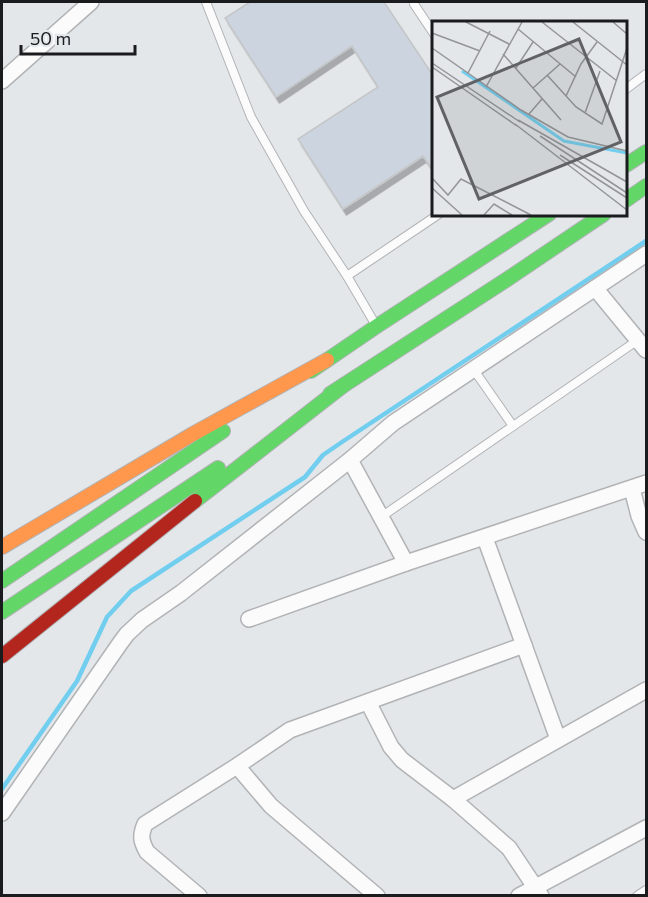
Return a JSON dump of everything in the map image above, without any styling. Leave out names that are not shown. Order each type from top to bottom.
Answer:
[{"type":"main road","points":[[627,164],[646,152]]},
{"type":"main road","points":[[627,199],[646,186]]},
{"type":"main road","points":[[2,581],[376,326],[546,216]]},
{"type":"main road","points":[[2,612],[601,216]]},
{"type":"main road","points":[[2,547],[193,434],[327,360]]},
{"type":"main road","points":[[2,656],[182,511],[344,385]]},
{"type":"street","points":[[2,81],[91,2]]},
{"type":"street","points":[[2,813],[132,629],[142,620],[181,593],[350,460],[393,423],[646,254]]},
{"type":"street","points":[[595,288],[643,345]]},
{"type":"street","points":[[350,460],[406,563]]},
{"type":"street","points":[[249,619],[406,563],[639,486],[639,516],[646,532]]},
{"type":"street","points":[[485,538],[558,739]]},
{"type":"street","points":[[199,896],[147,852],[141,842],[145,824],[290,730],[524,645]]},
{"type":"street","points":[[453,799],[646,690]]},
{"type":"street","points":[[368,702],[390,747],[509,849],[539,891]]},
{"type":"street","points":[[237,766],[271,806],[377,896]]},
{"type":"street","points":[[519,896],[539,891],[646,828]]},
{"type":"lane","points":[[206,2],[251,117],[304,211],[347,276],[376,326]]},
{"type":"lane","points":[[415,2],[432,31]]},
{"type":"lane","points":[[627,88],[646,74]]},
{"type":"lane","points":[[347,276],[436,216]]},
{"type":"lane","points":[[381,517],[513,426],[643,345]]},
{"type":"lane","points":[[474,370],[513,426]]},
{"type":"lane","points":[[636,896],[646,890]]},
{"type":"building","points":[[250,2],[384,2],[432,74],[432,168],[423,156],[343,209],[298,139],[378,87],[352,46],[276,97],[225,18]]},
{"type":"waterway","points":[[2,789],[77,681],[107,617],[131,591],[305,477],[323,455],[342,442],[646,241]]},
{"type":"traffic: fast","points":[[627,164],[646,152]]},
{"type":"traffic: fast","points":[[627,199],[646,186]]},
{"type":"traffic: fast","points":[[311,371],[546,216]]},
{"type":"traffic: fast","points":[[330,394],[601,216]]},
{"type":"traffic: fast","points":[[195,501],[344,385]]},
{"type":"traffic: fast","points":[[2,581],[223,431]]},
{"type":"traffic: fast","points":[[2,612],[218,468]]},
{"type":"traffic: slow","points":[[2,547],[193,434],[327,360]]},
{"type":"traffic: jam","points":[[2,656],[195,501]]}]
